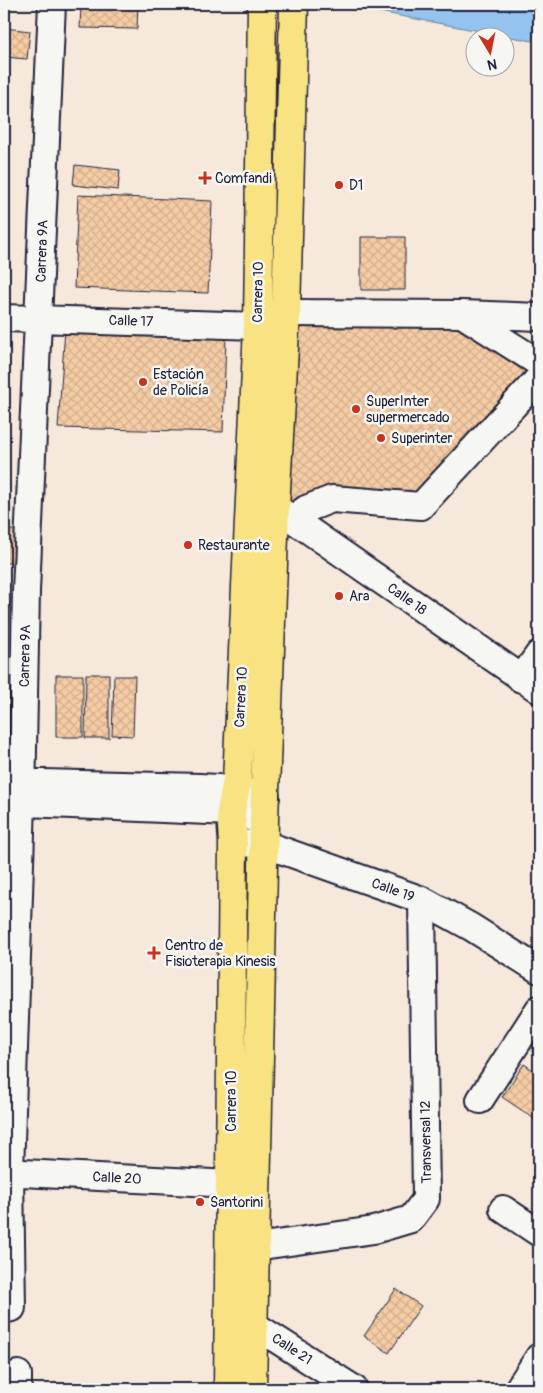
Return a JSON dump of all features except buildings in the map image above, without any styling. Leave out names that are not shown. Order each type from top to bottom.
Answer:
[{"type":"main road","name":"Carrera 10","points":[[246,1249],[231,1184],[233,800],[237,781],[258,326],[262,4]]},
{"type":"main road","name":"Carrera 10","points":[[228,1389],[246,1249],[265,821],[284,514],[286,313],[294,4]]},
{"type":"main road","name":"Carrera 10","points":[[242,1291],[254,1325],[252,1389]]},
{"type":"street","name":"Carrera 9A","points":[[8,1309],[7,1172],[15,591],[40,318],[52,4]]},
{"type":"street","points":[[286,313],[539,316]]},
{"type":"street","points":[[462,314],[539,363]]},
{"type":"street","name":"Calle 17","points":[[4,318],[258,326]]},
{"type":"street","points":[[284,514],[332,499],[421,506],[539,378]]},
{"type":"street","name":"Calle 18","points":[[284,514],[530,685]]},
{"type":"street","points":[[530,685],[539,654]]},
{"type":"street","name":"Calle 19","points":[[13,792],[233,800],[265,821],[422,900],[471,927],[539,970]]},
{"type":"street","name":"Calle 19","points":[[233,843],[265,821]]},
{"type":"street","name":"Transversal 12","points":[[246,1249],[374,1230],[411,1220],[426,1199],[422,900]]},
{"type":"street","points":[[480,1100],[539,1009]]},
{"type":"street","name":"Calle 20","points":[[7,1172],[231,1184]]},
{"type":"street","points":[[503,1209],[539,1233]]},
{"type":"street","name":"Calle 21","points":[[254,1325],[354,1389]]},
{"type":"street","points":[[518,1389],[538,1359]]},
{"type":"water","points":[[337,4],[537,4],[532,41],[516,38],[516,28],[466,28]]},
{"type":"place","name":"Comfandi","points":[[205,178]]},
{"type":"place","name":"D1","points":[[339,185]]},
{"type":"place","name":"Estación de Policía","points":[[143,382]]},
{"type":"place","name":"SuperInter supermercado","points":[[356,409]]},
{"type":"place","name":"Superinter","points":[[381,438]]},
{"type":"place","name":"Restaurante","points":[[188,545]]},
{"type":"place","name":"Ara","points":[[339,596]]},
{"type":"place","name":"Centro de Fisioterapia Kinesis","points":[[154,953]]},
{"type":"place","name":"Santorini","points":[[200,1202]]}]
